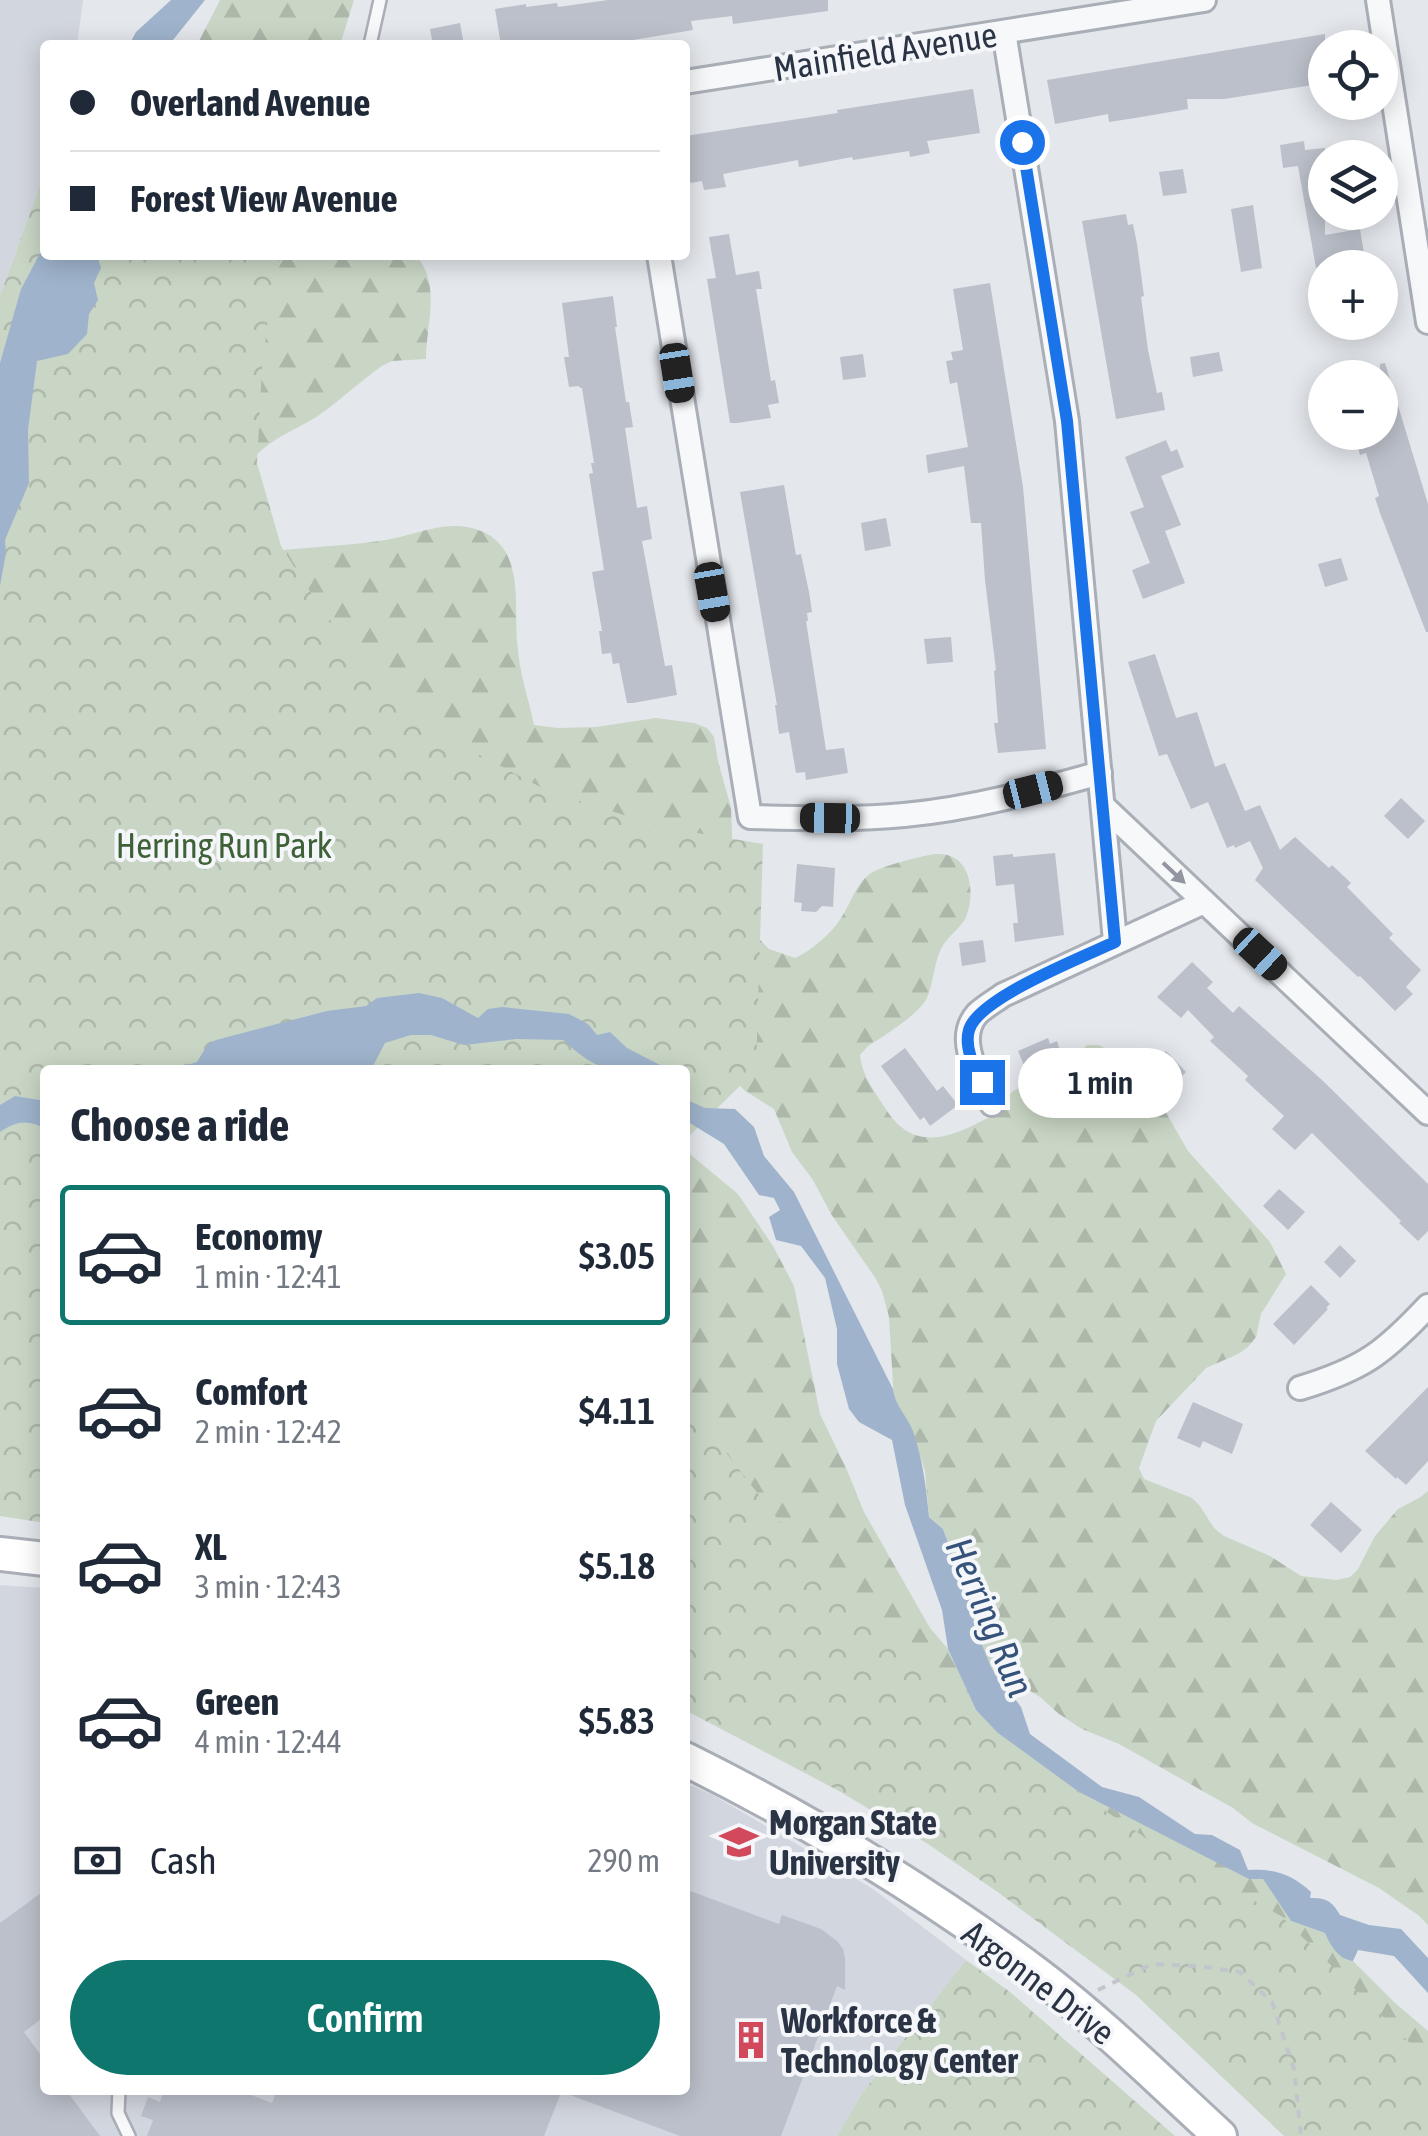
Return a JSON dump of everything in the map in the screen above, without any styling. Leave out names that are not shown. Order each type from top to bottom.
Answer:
[{"type":"main road","points":[[0,1554],[40,1558]]},
{"type":"main road","name":"Argonne Drive","points":[[690,1762],[867,1860],[1036,1974],[1125,2048],[1220,2136]]},
{"type":"street","name":"Mainfield Avenue","points":[[690,81],[1204,0]]},
{"type":"street","points":[[1378,0],[1428,322]]},
{"type":"street","points":[[1004,32],[1067,421],[1115,942]]},
{"type":"street","points":[[659,260],[750,817],[906,815],[999,799],[1100,773]]},
{"type":"street","points":[[1103,806],[1428,1113]]},
{"type":"street","points":[[992,1104],[971,1060],[968,1032],[976,1015],[1003,995],[1204,902]]},
{"type":"street","points":[[1300,1388],[1357,1367],[1389,1346],[1428,1306]]},
{"type":"lane","points":[[371,40],[380,0]]},
{"type":"lane","points":[[119,2095],[118,2112],[128,2136]]},
{"type":"path","points":[[1080,2009],[1100,1989],[1152,1964],[1240,1972],[1272,2002],[1294,2069],[1302,2136]]},
{"type":"shaded area","points":[[0,0],[83,0],[78,40],[40,40],[40,185],[0,296]]},
{"type":"shaded area","name":"Morgan State University","points":[[0,1585],[40,1588],[40,2095],[690,2095],[690,1785],[873,1889],[966,1960],[861,2095],[837,2136],[0,2136]]},
{"type":"green space","points":[[220,0],[354,0],[342,40],[200,40]]},
{"type":"green space","name":"Herring Run Park","points":[[40,185],[40,260],[280,260],[271,294],[262,368],[257,463],[281,546],[369,672],[457,743],[548,791],[662,827],[763,844],[756,1070],[690,1135],[690,1065],[40,1065],[40,1522],[0,1516],[0,296]]},
{"type":"green space","points":[[116,260],[419,260],[428,278],[431,304],[426,359],[392,361],[382,366],[253,459],[258,553],[379,541],[454,526],[494,538],[505,551],[512,570],[519,659],[534,725],[596,727],[656,718],[694,723],[707,728],[714,737],[731,808],[733,858],[747,916],[769,949],[795,958],[814,946],[837,924],[864,879],[877,870],[936,854],[948,855],[964,866],[970,886],[969,907],[964,921],[942,947],[926,999],[911,1016],[860,1055],[874,1091],[896,1123],[917,1135],[951,1134],[994,1114],[1017,1089],[1054,1078],[1087,1045],[1099,1045],[1156,1095],[1188,1151],[1270,1242],[1286,1274],[1261,1314],[1256,1337],[1248,1347],[1206,1368],[1156,1421],[1139,1468],[1144,1479],[1192,1498],[1224,1536],[1270,1556],[1301,1576],[1337,1580],[1350,1577],[1358,1569],[1375,1536],[1398,1509],[1428,1491],[1428,1925],[1379,1888],[1252,1823],[1233,1808],[1119,1744],[1082,1729],[991,1667],[974,1628],[963,1571],[955,1562],[943,1529],[929,1517],[925,1471],[911,1427],[894,1401],[889,1317],[882,1291],[792,1152],[774,1109],[744,1090],[728,1073],[0,729]]},
{"type":"green space","points":[[690,1154],[738,1194],[794,1286],[820,1414],[864,1512],[930,1628],[948,1649],[976,1710],[1079,1792],[1249,1878],[1263,1879],[1291,1921],[1325,1933],[1346,1960],[1353,1961],[1428,2031],[1428,2136],[1288,2023],[690,1706]]},
{"type":"green space","points":[[690,1406],[825,1580],[978,1726],[1161,1848],[1281,1916],[1428,2061],[1428,2136],[1284,2136],[1136,1995],[928,1844],[839,1791],[690,1713]]},
{"type":"green space","points":[[966,1960],[1010,1992],[1175,2136],[837,2136],[861,2095]]},
{"type":"water","points":[[171,0],[205,0],[173,40],[132,40]]},
{"type":"water","points":[[40,253],[40,260],[99,260],[101,268],[94,283],[98,300],[89,314],[87,334],[68,354],[37,361],[28,430],[29,483],[5,540],[0,586],[0,363],[21,289]]},
{"type":"water","points":[[419,993],[442,998],[478,1018],[488,1009],[502,1007],[569,1014],[588,1024],[597,1035],[610,1032],[627,1048],[660,1065],[597,1065],[563,1040],[516,1039],[464,1045],[431,1035],[411,1035],[385,1043],[374,1065],[187,1065],[197,1062],[208,1044],[216,1040],[327,1011],[366,1006],[377,998]]},
{"type":"water","points":[[15,1096],[40,1100],[40,1127],[22,1123],[0,1132],[0,1105]]},
{"type":"water","name":"Herring Run","points":[[690,1101],[705,1108],[735,1109],[754,1127],[764,1156],[794,1192],[913,1431],[929,1517],[943,1529],[955,1562],[963,1571],[975,1628],[991,1667],[1021,1707],[1030,1734],[1102,1787],[1139,1797],[1195,1834],[1212,1835],[1240,1850],[1248,1870],[1289,1876],[1311,1892],[1310,1898],[1328,1901],[1340,1915],[1369,1925],[1401,1929],[1428,1958],[1428,1993],[1394,1956],[1358,1950],[1353,1961],[1343,1958],[1325,1933],[1291,1921],[1263,1879],[1249,1879],[1079,1792],[998,1733],[976,1710],[948,1649],[942,1610],[905,1505],[892,1440],[859,1422],[849,1409],[837,1364],[837,1329],[825,1278],[801,1246],[776,1240],[769,1217],[780,1210],[774,1198],[759,1195],[724,1144],[690,1123]]},
{"type":"building","points":[[608,0],[828,0],[828,11],[733,24],[732,16],[691,21],[693,30],[633,40],[500,40],[495,9],[557,3],[558,7]]},
{"type":"building","points":[[460,23],[463,40],[432,40],[430,29]]},
{"type":"building","points":[[1308,37],[1308,86],[1224,99],[1187,99],[1188,109],[1109,122],[1108,114],[1055,124],[1047,80]]},
{"type":"building","points":[[973,89],[980,133],[927,141],[930,153],[910,157],[909,151],[799,167],[798,160],[723,174],[726,187],[704,190],[702,181],[691,183],[690,135],[838,113],[837,110]]},
{"type":"building","points":[[1304,141],[1308,150],[1308,223],[1298,166],[1283,168],[1280,145]]},
{"type":"building","points":[[1183,169],[1187,193],[1163,196],[1159,172]]},
{"type":"building","points":[[1253,205],[1262,268],[1241,272],[1231,209]]},
{"type":"building","points":[[1126,214],[1128,225],[1133,224],[1137,244],[1148,350],[1157,393],[1162,392],[1165,410],[1116,419],[1082,221]]},
{"type":"building","points":[[1309,230],[1325,230],[1325,235],[1360,230],[1363,250],[1313,250]]},
{"type":"building","points":[[729,234],[736,275],[759,271],[762,289],[756,289],[771,381],[775,380],[779,403],[768,405],[771,418],[737,423],[730,423],[707,279],[716,278],[709,237]]},
{"type":"building","points":[[990,283],[1023,487],[1046,749],[998,753],[994,723],[998,723],[996,670],[981,523],[971,523],[964,466],[928,473],[926,455],[968,447],[957,382],[950,384],[946,361],[953,360],[951,352],[963,350],[953,289]]},
{"type":"building","points":[[613,296],[626,402],[633,427],[625,428],[637,508],[647,506],[652,539],[642,541],[665,666],[672,665],[677,695],[633,703],[627,703],[619,663],[613,664],[611,653],[602,654],[592,572],[604,570],[589,474],[593,473],[594,463],[582,388],[569,387],[564,357],[569,357],[562,303]]},
{"type":"building","points":[[1219,352],[1223,371],[1193,377],[1190,357]]},
{"type":"building","points":[[863,354],[866,377],[843,380],[840,357]]},
{"type":"building","points":[[1398,406],[1428,504],[1428,632],[1380,513],[1366,453],[1360,455],[1359,450],[1398,450]]},
{"type":"building","points":[[1166,440],[1171,452],[1177,449],[1184,467],[1161,476],[1181,525],[1165,531],[1185,583],[1143,599],[1132,570],[1150,563],[1130,512],[1144,507],[1125,457]]},
{"type":"building","points":[[784,485],[796,555],[801,554],[809,592],[812,612],[807,613],[806,621],[826,750],[844,748],[848,773],[806,780],[805,772],[796,773],[789,732],[779,734],[740,492]]},
{"type":"building","points":[[886,518],[891,546],[865,551],[861,523]]},
{"type":"building","points":[[1341,558],[1348,580],[1325,587],[1318,564]]},
{"type":"building","points":[[951,637],[953,662],[927,664],[924,639]]},
{"type":"building","points":[[1155,654],[1176,718],[1197,712],[1215,767],[1225,763],[1245,811],[1260,805],[1280,850],[1295,837],[1329,868],[1332,865],[1351,883],[1347,887],[1393,934],[1389,938],[1421,970],[1406,987],[1413,994],[1395,1011],[1255,880],[1263,868],[1250,841],[1227,848],[1208,802],[1191,809],[1167,754],[1159,756],[1128,662]]},
{"type":"building","points":[[1401,798],[1425,821],[1408,839],[1384,816]]},
{"type":"building","points":[[1055,853],[1064,935],[1015,942],[1013,923],[1018,923],[1014,884],[996,886],[993,856]]},
{"type":"building","points":[[797,864],[835,868],[833,907],[801,911],[802,903],[794,902]]},
{"type":"building","points":[[983,940],[986,962],[962,966],[959,943]]},
{"type":"building","points":[[1192,962],[1213,982],[1207,988],[1233,1013],[1239,1006],[1322,1080],[1428,1184],[1428,1231],[1418,1241],[1312,1133],[1295,1150],[1272,1129],[1284,1116],[1245,1080],[1248,1076],[1210,1041],[1214,1037],[1188,1010],[1181,1018],[1157,997]]},
{"type":"building","points":[[1048,1038],[1050,1044],[1057,1041],[1063,1060],[1044,1068],[1041,1061],[1025,1068],[1018,1051]]},
{"type":"building","points":[[905,1048],[937,1091],[943,1086],[958,1105],[930,1126],[924,1117],[920,1120],[881,1066]]},
{"type":"building","points":[[1166,1051],[1186,1072],[1172,1087],[1151,1066]]},
{"type":"building","points":[[1279,1189],[1305,1212],[1288,1230],[1263,1206]]},
{"type":"building","points":[[1340,1245],[1356,1261],[1340,1278],[1324,1262]]},
{"type":"building","points":[[1311,1285],[1330,1304],[1294,1345],[1273,1324]]},
{"type":"building","points":[[1428,1387],[1428,1461],[1406,1485],[1365,1451]]},
{"type":"building","points":[[1193,1402],[1243,1424],[1232,1454],[1203,1441],[1200,1448],[1177,1438]]},
{"type":"building","points":[[1331,1502],[1362,1530],[1341,1553],[1310,1525]]},
{"type":"building","name":"Workforce & Technology Center","points":[[690,1891],[779,1924],[782,1915],[821,1929],[843,1949],[845,1990],[837,1986],[781,2136],[680,2136],[570,2095],[690,2095]]},
{"type":"building","points":[[40,1894],[40,2020],[24,2032],[40,2054],[40,2095],[70,2095],[100,2136],[0,2136],[0,1923]]},
{"type":"building","points":[[162,2095],[251,2095],[272,2103],[275,2095],[560,2095],[544,2136],[147,2136],[153,2120],[141,2116],[148,2097],[160,2102]]},
{"type":"place","name":"Morgan State University","points":[[739,1842]]},
{"type":"place","name":"Workforce & Technology Center","points":[[751,2040]]},
{"type":"route","points":[[982,1082],[971,1060],[968,1032],[976,1015],[1003,995],[1115,942],[1067,421],[1022,142]]}]
